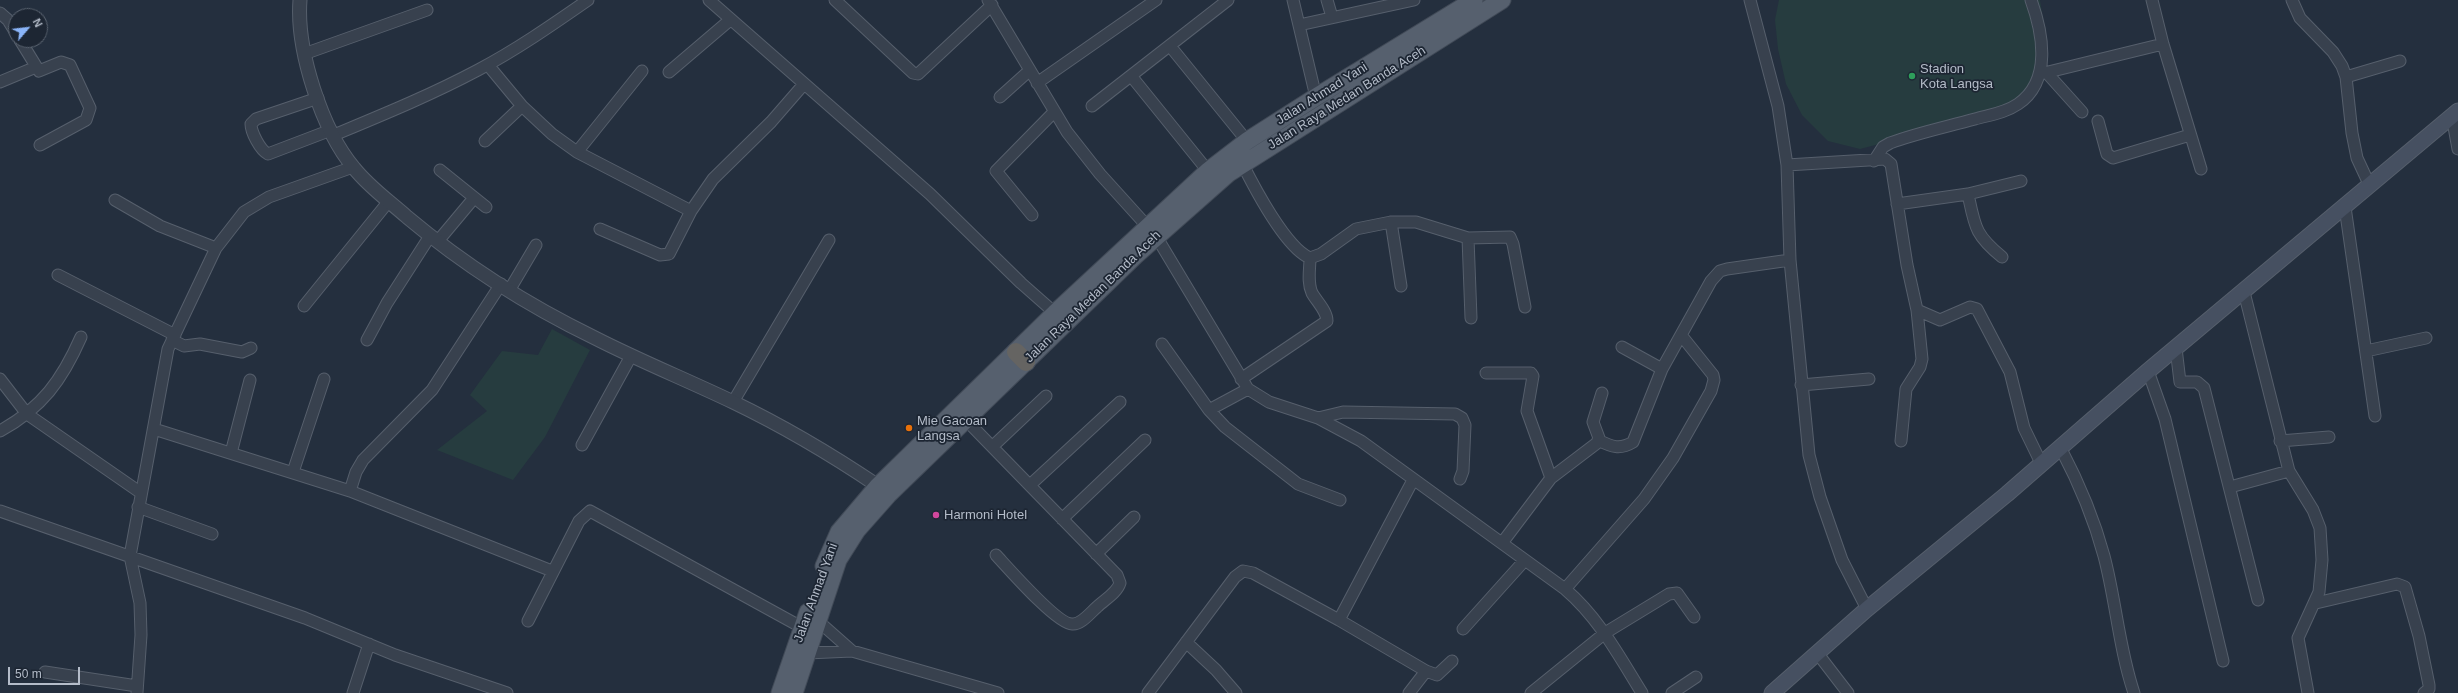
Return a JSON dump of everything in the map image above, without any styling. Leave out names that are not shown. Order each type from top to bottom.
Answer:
[{"type":"main road","name":"Jalan Ahmad Yani","points":[[780,693],[810,624],[833,544],[847,522],[878,486],[1021,357],[1055,313],[1152,231],[1212,177],[1248,141],[1316,97],[1474,0]]},
{"type":"main road","name":"Jalan Raya Medan Banda Aceh","points":[[1212,177],[1242,163],[1502,0]]},
{"type":"main road","points":[[1772,693],[1818,654],[1867,609],[2042,465],[2148,371],[2455,114]]},
{"type":"main road","name":"Jalan Raya Medan Banda Aceh","points":[[794,693],[807,653],[810,624],[838,560],[857,530],[888,495],[966,420],[1021,357],[1152,231]]},
{"type":"street","points":[[300,0],[300,31],[304,54],[318,98],[332,132],[353,167],[389,201],[434,238],[506,287],[567,323],[631,356],[734,402],[805,440],[878,486]]},
{"type":"street","points":[[318,98],[256,119],[251,124],[252,130],[262,150],[268,154],[332,132],[426,96],[488,65],[588,0]]},
{"type":"street","points":[[709,0],[930,194],[1021,283],[1055,313]]},
{"type":"street","points":[[835,0],[913,73],[918,74],[990,2],[1054,112],[1082,152],[1152,231],[1248,389],[1269,402],[1318,418],[1361,441],[1565,589],[1586,606],[1605,633],[1642,693]]},
{"type":"street","points":[[1037,83],[1156,0]]},
{"type":"street","points":[[1092,106],[1132,77],[1228,0]]},
{"type":"street","points":[[1293,0],[1316,97]]},
{"type":"street","points":[[1327,0],[1332,17]]},
{"type":"street","points":[[1299,25],[1414,0]]},
{"type":"street","points":[[1750,0],[1778,106],[1787,165],[1790,260],[1809,455],[1820,497],[1842,560],[1867,609]]},
{"type":"street","points":[[2031,0],[2040,31],[2043,73],[2082,112]]},
{"type":"street","points":[[2152,0],[2163,44],[2201,169]]},
{"type":"street","points":[[2292,0],[2306,25],[2338,59],[2346,77],[2352,133],[2357,158],[2370,186]]},
{"type":"street","points":[[304,54],[427,10]]},
{"type":"street","points":[[0,12],[8,20]]},
{"type":"street","points":[[669,72],[730,20]]},
{"type":"street","points":[[1874,161],[1883,147],[1890,143],[2010,109],[2026,96],[2043,73],[2163,44]]},
{"type":"street","points":[[1170,46],[1248,141]]},
{"type":"street","points":[[25,48],[36,67],[41,70],[61,62],[68,62],[90,108],[86,120],[40,145]]},
{"type":"street","points":[[2346,77],[2400,61]]},
{"type":"street","points":[[488,65],[522,106],[552,134],[577,152],[691,211]]},
{"type":"street","points":[[0,82],[36,67]]},
{"type":"street","points":[[1000,97],[1030,70]]},
{"type":"street","points":[[577,152],[642,71]]},
{"type":"street","points":[[1132,77],[1212,177]]},
{"type":"street","points":[[600,228],[665,256],[674,246],[691,211],[713,179],[771,122],[804,84]]},
{"type":"street","points":[[485,141],[522,106]]},
{"type":"street","points":[[1032,215],[996,171],[1054,112]]},
{"type":"street","points":[[2455,114],[2458,149]]},
{"type":"street","points":[[2098,121],[2107,154],[2113,158],[2190,135]]},
{"type":"street","points":[[1787,165],[1874,161],[1885,159],[1891,164],[1917,310],[1922,359],[1920,367],[1906,389],[1901,441]]},
{"type":"street","points":[[1242,163],[1260,197],[1277,223],[1300,251],[1310,258]]},
{"type":"street","points":[[46,672],[137,690],[141,635],[140,604],[130,556],[165,363],[174,338],[216,248],[225,234],[254,205],[353,167]]},
{"type":"street","points":[[440,170],[486,207]]},
{"type":"street","points":[[1897,204],[1968,194],[2021,181]]},
{"type":"street","points":[[1968,194],[1976,230],[1983,242],[2002,257]]},
{"type":"street","points":[[367,340],[387,303],[434,238],[474,198]]},
{"type":"street","points":[[115,200],[160,226],[216,248]]},
{"type":"street","points":[[304,306],[389,201]]},
{"type":"street","points":[[2345,207],[2375,416]]},
{"type":"street","points":[[1310,258],[1320,254],[1356,229],[1391,222],[1416,222],[1468,238],[1507,236],[1512,239],[1525,307]]},
{"type":"street","points":[[1391,222],[1401,286]]},
{"type":"street","points":[[1468,238],[1471,318]]},
{"type":"street","points":[[734,402],[828,240]]},
{"type":"street","points":[[350,491],[356,472],[363,460],[432,390],[536,245]]},
{"type":"street","points":[[1241,379],[1327,321],[1327,316],[1312,292],[1309,280],[1310,258]]},
{"type":"street","points":[[1598,440],[1615,447],[1624,447],[1633,442],[1662,369],[1704,290],[1720,271],[1790,260]]},
{"type":"street","points":[[58,275],[174,338],[184,346],[200,344],[242,352],[251,348]]},
{"type":"street","points":[[2244,292],[2280,441],[2289,471],[2313,510],[2320,528],[2322,560],[2316,603],[2298,638],[2308,693]]},
{"type":"street","points":[[1917,310],[1940,320],[1970,307],[1977,309],[2010,372],[2024,428],[2042,465]]},
{"type":"street","points":[[1565,589],[1648,494],[1673,458],[1711,391],[1714,380],[1713,375],[1681,335]]},
{"type":"street","points":[[0,431],[27,414],[57,383],[81,337]]},
{"type":"street","points":[[2366,351],[2426,338]]},
{"type":"street","points":[[1162,344],[1209,410],[1231,432],[1298,484],[1340,500]]},
{"type":"street","points":[[1622,347],[1662,369]]},
{"type":"street","points":[[2176,348],[2180,382],[2197,382],[2204,388],[2258,600]]},
{"type":"street","points":[[582,444],[631,356]]},
{"type":"street","points":[[2148,371],[2165,419],[2223,661]]},
{"type":"street","points":[[1486,373],[1531,373],[1533,376],[1527,410],[1550,478]]},
{"type":"street","points":[[0,378],[27,414],[141,493]]},
{"type":"street","points":[[293,472],[324,379]]},
{"type":"street","points":[[1801,385],[1869,379]]},
{"type":"street","points":[[230,453],[250,380]]},
{"type":"street","points":[[1209,410],[1248,389]]},
{"type":"street","points":[[1598,440],[1593,422],[1602,393]]},
{"type":"street","points":[[993,446],[1046,396]]},
{"type":"street","points":[[1030,485],[1120,402]]},
{"type":"street","points":[[1318,418],[1343,412],[1455,414],[1462,418],[1465,425],[1463,471],[1460,479]]},
{"type":"street","points":[[966,420],[1117,575],[1120,584],[1114,592],[1081,621],[1074,625],[1062,621],[1054,614],[996,555]]},
{"type":"street","points":[[154,429],[350,491],[552,570]]},
{"type":"street","points":[[2280,441],[2329,437]]},
{"type":"street","points":[[1062,519],[1145,440]]},
{"type":"street","points":[[1502,543],[1550,478],[1598,440]]},
{"type":"street","points":[[2061,449],[2088,508],[2104,556],[2134,693]]},
{"type":"street","points":[[2230,487],[2289,471]]},
{"type":"street","points":[[1339,620],[1413,480]]},
{"type":"street","points":[[138,507],[212,534]]},
{"type":"street","points":[[0,511],[304,618],[369,644],[507,693]]},
{"type":"street","points":[[528,621],[552,570],[579,521],[590,511],[810,624],[852,650],[998,693]]},
{"type":"street","points":[[1096,554],[1134,517]]},
{"type":"street","points":[[1463,628],[1525,560]]},
{"type":"street","points":[[1148,693],[1235,577],[1243,571],[1253,573],[1339,620],[1426,671],[1437,675],[1452,661]]},
{"type":"street","points":[[2316,603],[2398,584],[2405,587],[2419,636],[2429,685],[2429,689],[2424,693]]},
{"type":"street","points":[[1531,693],[1605,633],[1671,592],[1677,593],[1680,596],[1694,618]]},
{"type":"street","points":[[1186,642],[1216,670],[1236,693]]},
{"type":"street","points":[[352,693],[369,644]]},
{"type":"street","points":[[807,653],[852,650]]},
{"type":"street","points":[[1818,654],[1848,693]]},
{"type":"street","points":[[1409,693],[1426,671]]},
{"type":"street","points":[[1672,693],[1696,677]]},
{"type":"green space","name":"Stadion Kota Langsa","points":[[1779,0],[2040,0],[2046,40],[2045,68],[2013,109],[1860,149],[1828,141],[1802,115],[1786,84],[1778,49],[1775,20]]},
{"type":"green space","points":[[552,329],[590,350],[545,437],[513,480],[437,450],[487,411],[470,395],[502,351],[538,355]]},
{"type":"place","name":"Stadion Kota Langsa","points":[[1912,76]]},
{"type":"place","name":"Mie Gacoan Langsa","points":[[909,428]]},
{"type":"place","name":"Harmoni Hotel","points":[[936,515]]}]
